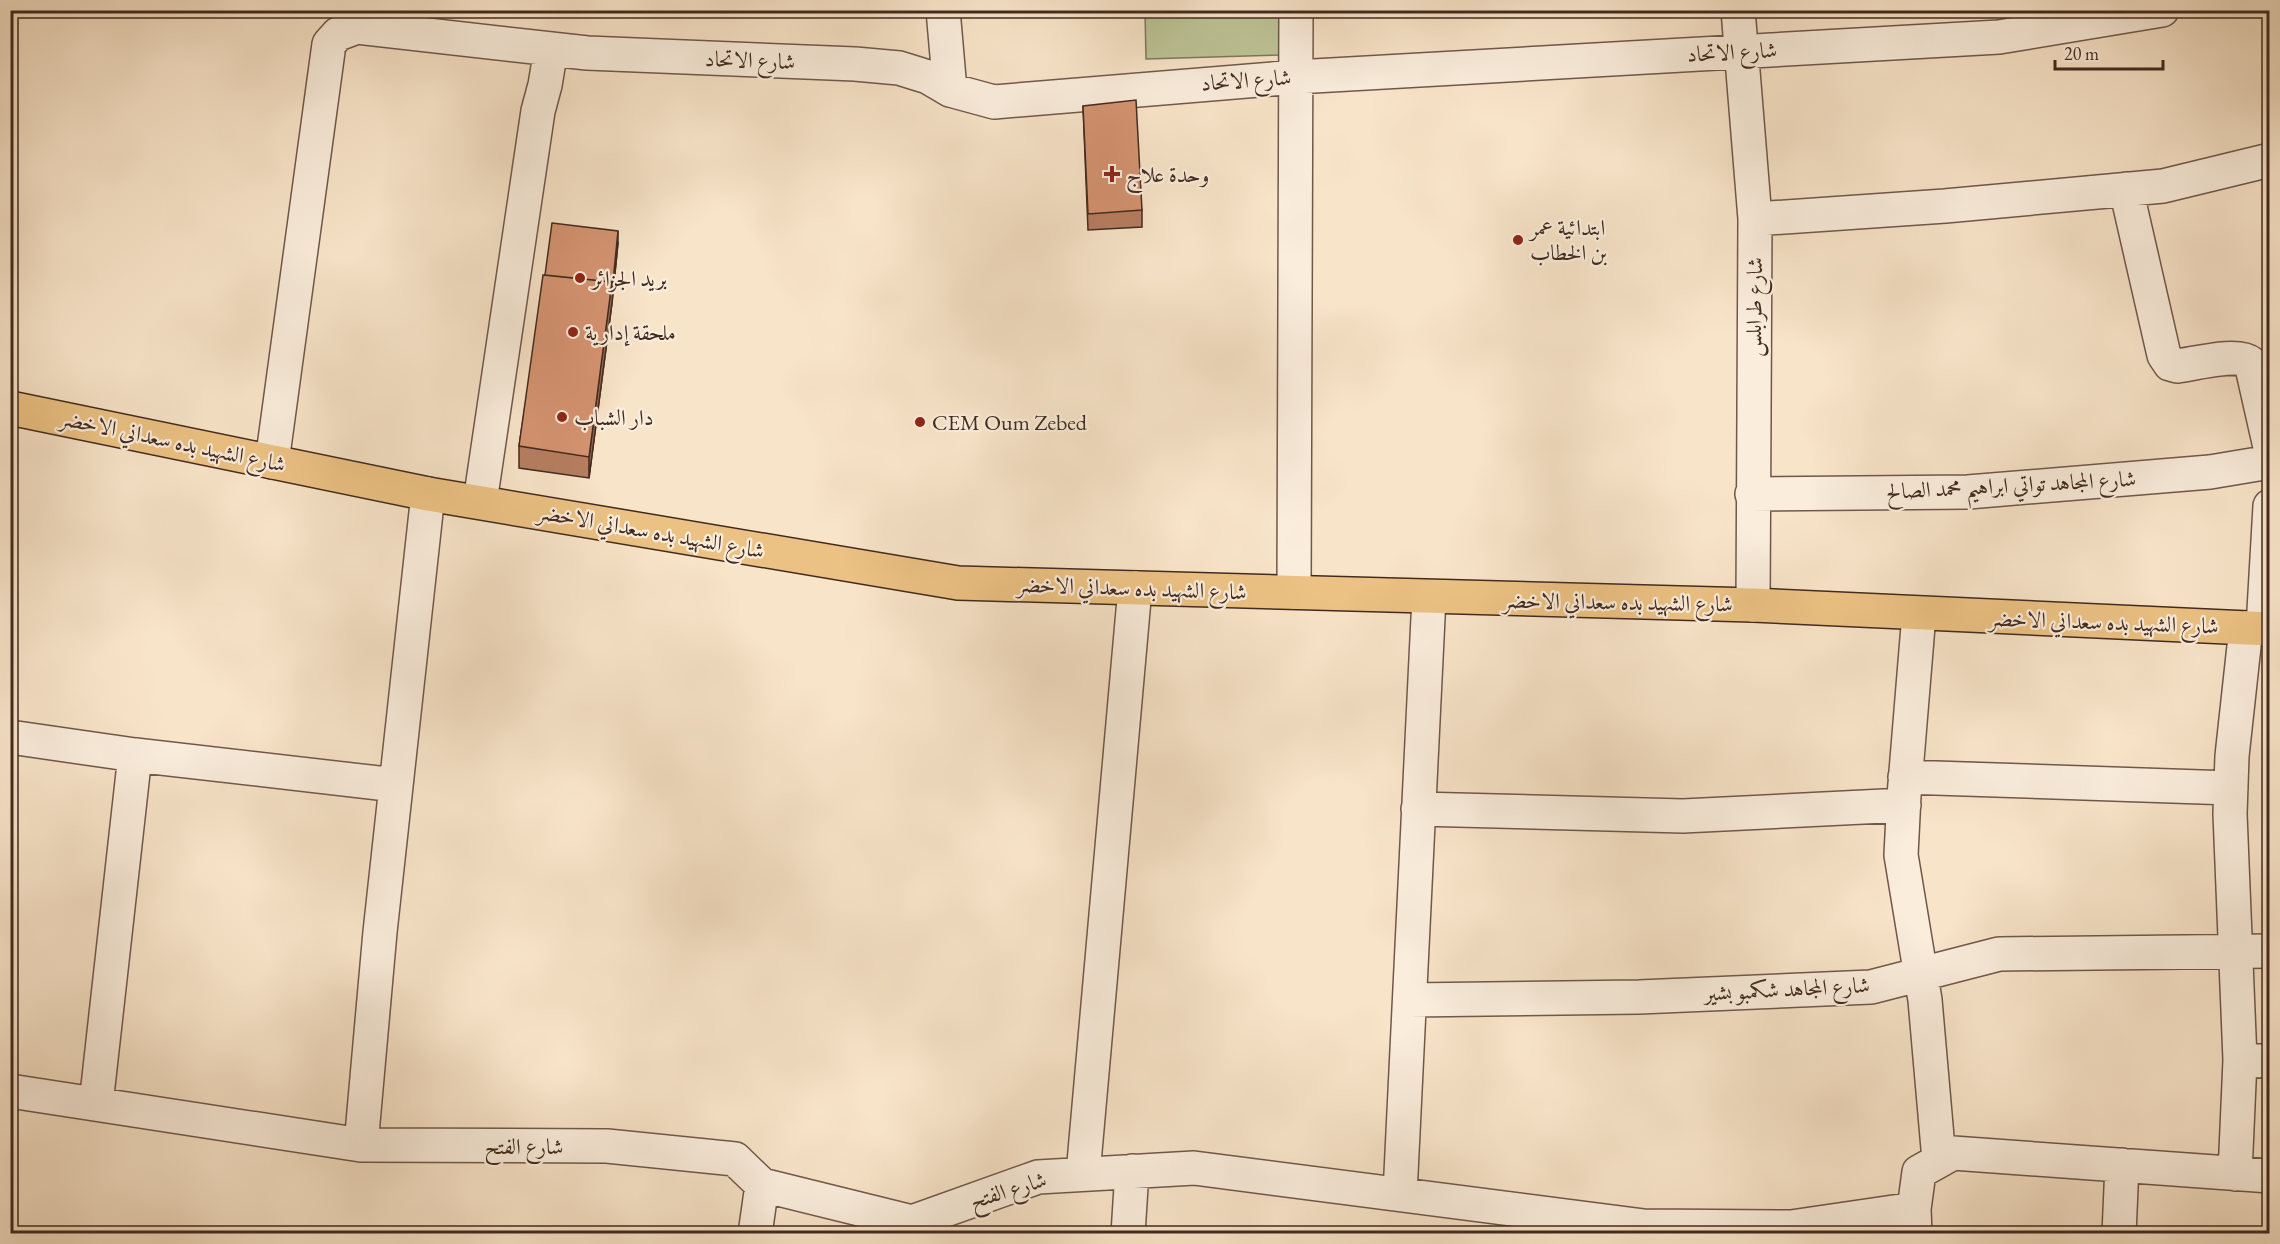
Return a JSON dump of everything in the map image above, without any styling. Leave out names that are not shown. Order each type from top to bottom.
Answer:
[{"type":"main road","name":"شارع الشهيد بده سعداني الاخضر","points":[[10,408],[428,494],[958,583],[1753,605],[2259,628]]},
{"type":"street","points":[[943,10],[950,90]]},
{"type":"street","points":[[1294,592],[1296,10]]},
{"type":"street","name":"شارع طرابلس","points":[[1738,10],[1755,219],[1753,605]]},
{"type":"street","name":"شارع الاتحاد","points":[[272,462],[329,44],[338,34],[357,27],[587,53],[899,68],[928,77],[950,90],[994,102],[1296,76],[1999,37],[2162,10]]},
{"type":"street","points":[[480,502],[538,111],[551,49]]},
{"type":"street","points":[[1755,219],[1945,206],[2163,186],[2270,160]]},
{"type":"street","points":[[2126,189],[2164,355],[2170,364],[2177,366],[2235,358],[2246,359],[2251,363],[2270,447]]},
{"type":"street","name":"شارع المجاهد تواتي ابراهيم محمد الصالح","points":[[1752,494],[1968,492],[2210,471],[2270,462]]},
{"type":"street","points":[[361,1145],[396,785],[428,494]]},
{"type":"street","points":[[2235,1174],[2255,1061],[2235,952],[2232,756],[2259,628],[2270,507]]},
{"type":"street","points":[[1083,1174],[1135,588]]},
{"type":"street","points":[[1400,1194],[1429,597]]},
{"type":"street","points":[[1919,614],[1901,855],[1919,975],[1925,1000],[1939,1161]]},
{"type":"street","points":[[10,736],[135,755],[396,785]]},
{"type":"street","points":[[96,1104],[135,755]]},
{"type":"street","points":[[1418,809],[1683,816],[1904,791],[2231,788]]},
{"type":"street","name":"شارع المجاهد شكمبو بشير","points":[[1410,1000],[1639,997],[1871,987],[1999,954],[2270,951]]},
{"type":"street","name":"شارع الفتح","points":[[10,1091],[361,1145],[607,1146],[735,1159],[762,1185],[911,1227],[1038,1177],[1194,1168],[1644,1226],[1791,1227],[1914,1221]]},
{"type":"street","points":[[1914,1221],[1919,1172],[1953,1153],[2270,1176]]},
{"type":"street","points":[[2119,1233],[2122,1165]]},
{"type":"street","points":[[1128,1233],[1132,1171]]},
{"type":"street","points":[[754,1233],[762,1185]]},
{"type":"green space","points":[[1145,11],[1281,11],[1282,55],[1146,59]]},
{"type":"building","name":"وحدة علاج","points":[[1136,100],[1142,210],[1088,214],[1083,106]]},
{"type":"building","name":"بريد الجزائر","points":[[552,223],[618,231],[612,292],[612,282],[545,275]]},
{"type":"building","points":[[543,275],[612,282],[589,457],[519,446]]},
{"type":"place","name":"وحدة علاج","points":[[1112,174]]},
{"type":"place","name":"ابتدائية عمر بن الخطاب","points":[[1518,240]]},
{"type":"place","name":"بريد الجزائر","points":[[580,278]]},
{"type":"place","name":"ملحقة إدارية","points":[[573,332]]},
{"type":"place","name":"دار الشباب","points":[[562,417]]},
{"type":"place","name":"CEM Oum Zebed","points":[[920,422]]}]
